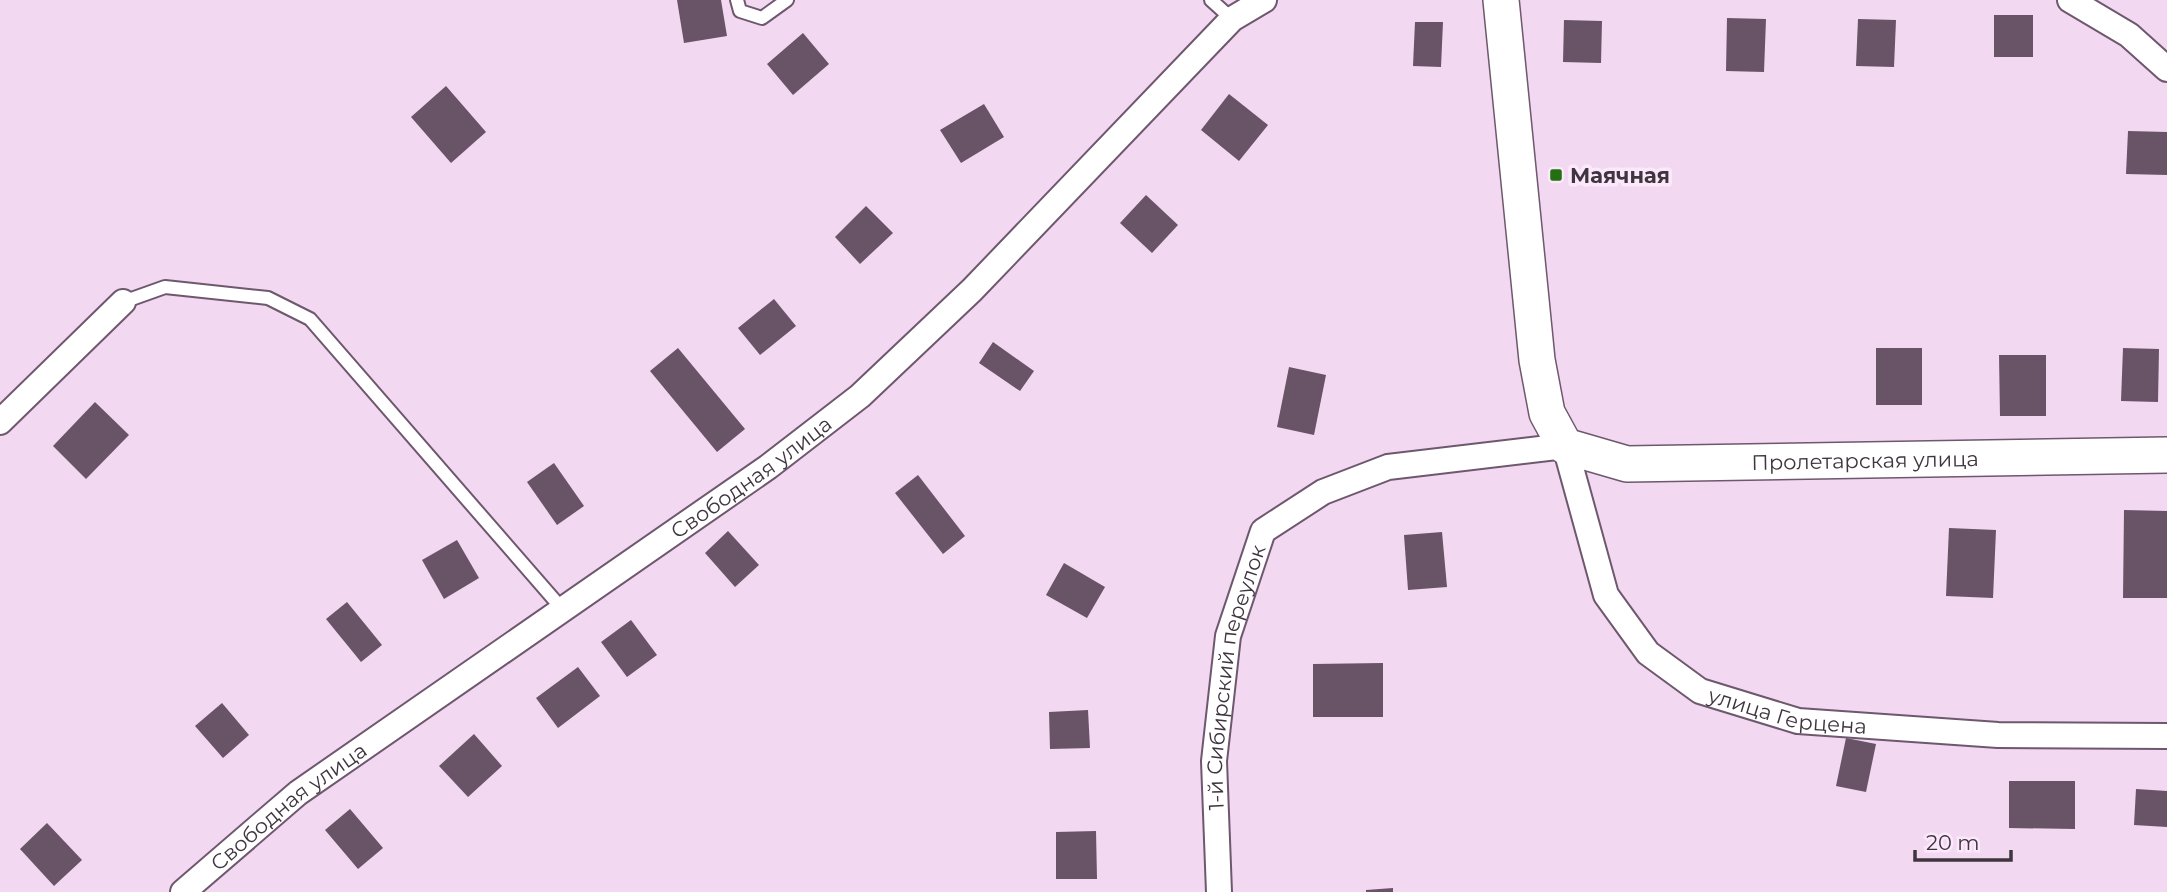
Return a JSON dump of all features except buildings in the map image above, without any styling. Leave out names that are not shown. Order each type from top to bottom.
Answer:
[{"type":"street","name":"Свободная улица","points":[[183,892],[298,793],[768,467],[860,396],[972,290],[1233,19],[1264,0]]},
{"type":"street","points":[[1502,0],[1537,360],[1547,413],[1565,446]]},
{"type":"street","points":[[2070,0],[2129,35],[2167,69]]},
{"type":"street","points":[[0,422],[123,302]]},
{"type":"street","name":"Пролетарская улица","points":[[1565,446],[1627,464],[2167,455]]},
{"type":"street","name":"улица Герцена","points":[[1565,446],[1606,595],[1648,653],[1700,691],[1798,721],[1998,735],[2167,736]]},
{"type":"street","name":"1-й Сибирский переулок","points":[[1219,892],[1214,761],[1228,636],[1263,531],[1324,492],[1388,467],[1565,446]]},
{"type":"lane","points":[[737,0],[740,12],[762,18],[787,0]]},
{"type":"lane","points":[[1211,0],[1233,19]]},
{"type":"lane","points":[[123,302],[165,287],[268,298],[310,319],[564,611]]},
{"type":"place","name":"Маячная","points":[[1556,175]]}]
